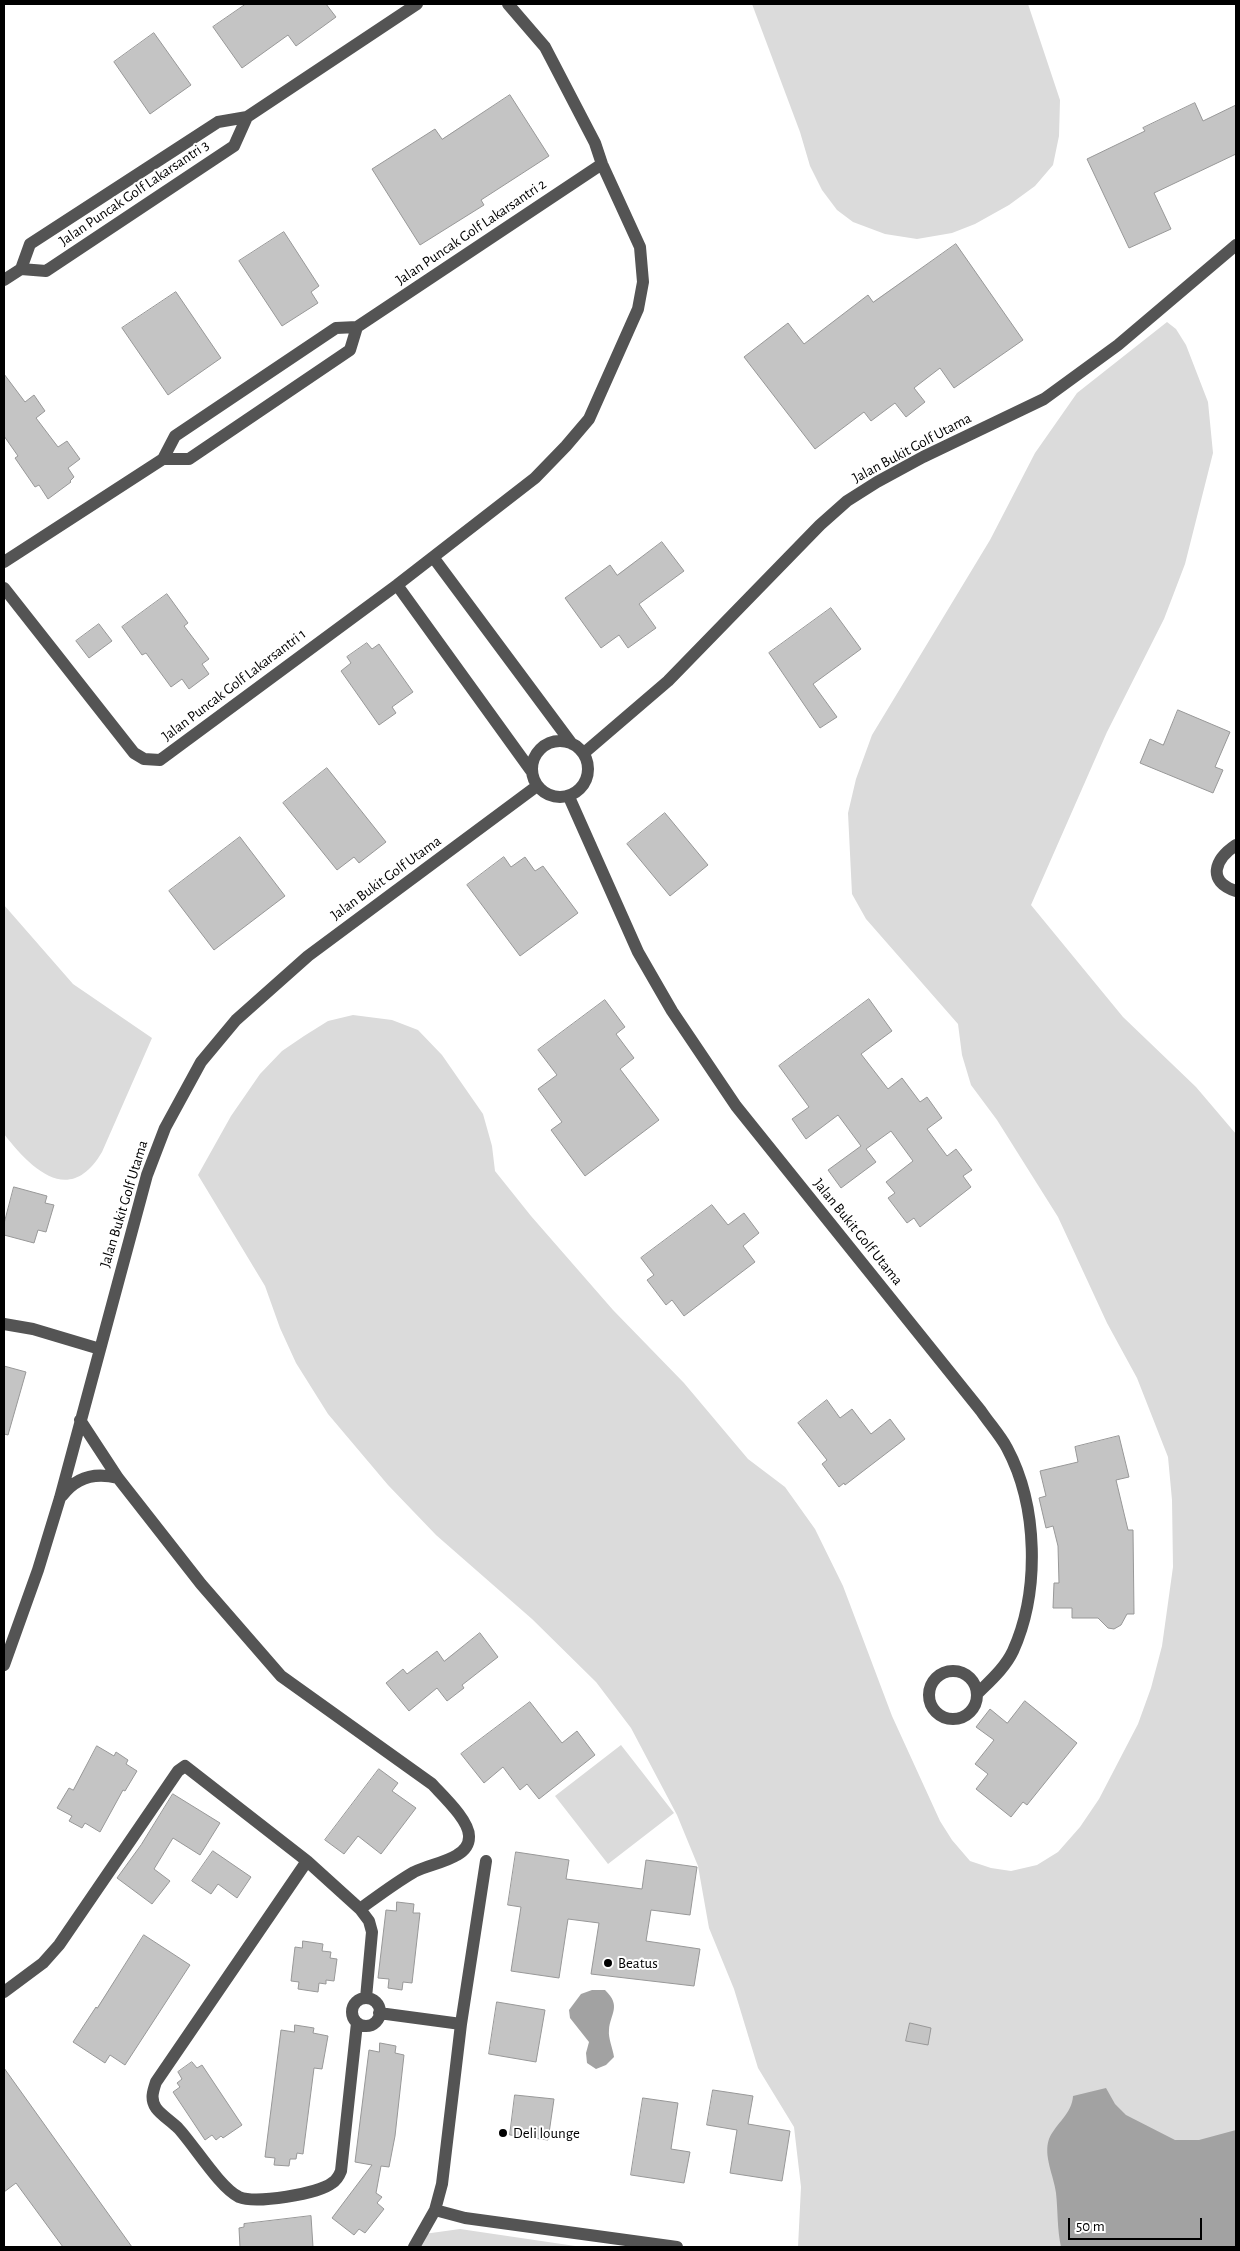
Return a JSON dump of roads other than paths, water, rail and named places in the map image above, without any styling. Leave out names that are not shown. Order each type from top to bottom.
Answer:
[{"type":"street","name":"Jalan Puncak Golf Lakarsantri 3","points":[[247,117],[234,146],[46,271],[21,269],[30,244],[218,122],[247,117],[417,4]]},
{"type":"street","name":"Jalan Puncak Golf Lakarsantri 1","points":[[4,588],[134,753],[144,759],[160,760],[536,478],[566,446],[589,418],[638,309],[643,282],[640,247],[602,164],[595,142],[545,47],[508,4]]},
{"type":"street","name":"Jalan Puncak Golf Lakarsantri 2","points":[[4,562],[163,459],[175,436],[336,328],[357,327],[602,164]]},
{"type":"street","name":"Jalan Bukit Golf Utama","points":[[584,753],[668,681],[820,525],[846,501],[924,457],[1044,399],[1118,345],[1236,245]]},
{"type":"street","points":[[4,280],[21,269]]},
{"type":"street","points":[[163,459],[189,459],[350,350],[357,327]]},
{"type":"street","points":[[397,584],[532,772],[537,786],[555,798],[569,797],[584,786],[588,778],[588,761],[584,753],[572,744],[433,557]]},
{"type":"street","points":[[532,772],[533,760],[544,746],[561,741],[572,744]]},
{"type":"street","name":"Jalan Bukit Golf Utama","points":[[4,1665],[38,1570],[60,1498],[147,1175],[165,1128],[201,1062],[236,1020],[308,956],[537,786]]},
{"type":"street","name":"Jalan Bukit Golf Utama","points":[[569,797],[638,952],[672,1011],[736,1106],[981,1411],[1007,1449],[1022,1488],[1031,1535],[1032,1584],[1024,1618],[1013,1651],[1000,1671],[977,1694]]},
{"type":"street","points":[[1236,845],[1220,858],[1216,868],[1218,877],[1225,887],[1236,890]]},
{"type":"street","points":[[4,1324],[33,1330],[100,1349]]},
{"type":"street","points":[[80,1420],[118,1478],[201,1584],[281,1676],[432,1784],[451,1803],[466,1825],[470,1836],[467,1847],[458,1855],[415,1872],[390,1887],[360,1909]]},
{"type":"street","points":[[60,1498],[67,1489],[85,1477],[96,1475],[118,1478]]},
{"type":"street","points":[[4,1992],[43,1962],[59,1945],[178,1771],[185,1766],[307,1861],[360,1909],[369,1921],[372,1932],[366,1998]]},
{"type":"street","points":[[307,1861],[156,2082],[152,2096],[156,2108],[178,2129],[226,2187],[239,2197],[252,2200],[287,2197],[323,2188],[332,2184],[341,2171],[357,2023],[352,2015],[353,2006],[356,2002],[366,1998],[376,2003],[379,2014],[373,2023],[362,2025],[357,2023]]},
{"type":"street","points":[[414,2247],[435,2210],[442,2184],[461,2024],[486,1862]]},
{"type":"street","points":[[379,2014],[461,2024]]},
{"type":"street","points":[[435,2210],[465,2218],[677,2247]]},
{"type":"place","name":"Beatus","points":[[608,1963]]},
{"type":"place","name":"Deli lounge","points":[[503,2133]]}]
